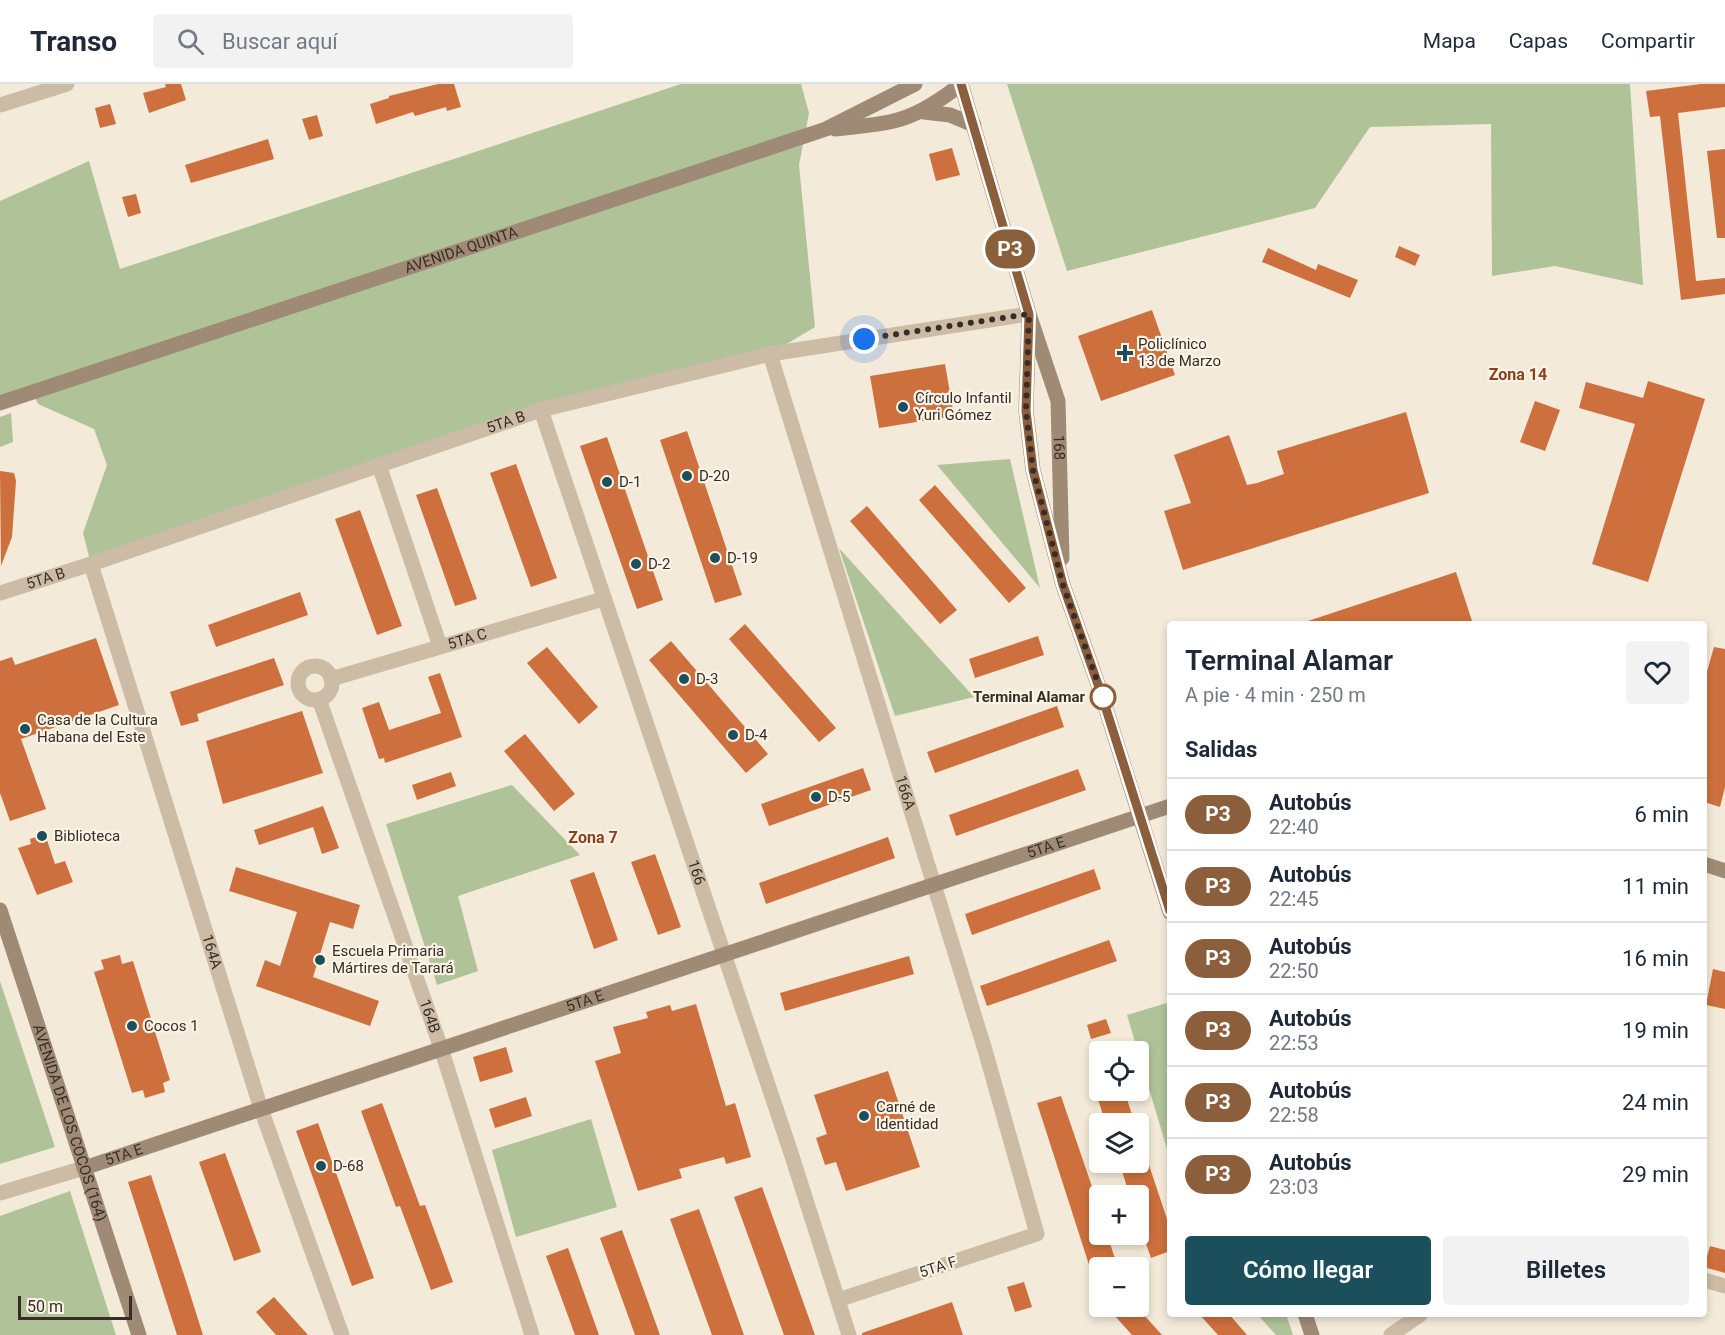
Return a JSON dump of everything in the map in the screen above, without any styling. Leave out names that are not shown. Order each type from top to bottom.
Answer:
[{"type":"street","points":[[0,105],[67,84]]},
{"type":"street","name":"AVENIDA QUINTA","points":[[0,403],[826,129],[915,84]]},
{"type":"street","points":[[924,112],[961,84]]},
{"type":"street","name":"168","points":[[961,84],[1029,314],[1058,401],[1063,585]]},
{"type":"street","points":[[826,129],[877,124],[924,112],[950,115],[974,125]]},
{"type":"street","name":"168","points":[[1029,314],[1026,411],[1033,470],[1063,585],[1167,902]]},
{"type":"street","name":"5TA B","points":[[0,592],[91,564],[541,410],[770,354],[1029,314]]},
{"type":"street","name":"166A","points":[[770,354],[985,1050],[1037,1233]]},
{"type":"street","name":"166","points":[[541,410],[849,1335]]},
{"type":"street","points":[[379,465],[440,646]]},
{"type":"street","name":"164A","points":[[91,564],[261,1109],[342,1335]]},
{"type":"street","name":"5TA C","points":[[331,679],[603,599]]},
{"type":"street","points":[[318,667],[327,672],[331,679],[328,693],[319,699],[307,698],[300,692],[299,676],[307,668],[318,667]]},
{"type":"street","name":"164B","points":[[319,699],[441,1048],[532,1335]]},
{"type":"street","name":"5TA E","points":[[0,1193],[84,1168],[1167,807]]},
{"type":"street","points":[[1707,865],[1725,871]]},
{"type":"street","name":"AVENIDA DE LOS COCOS (164)","points":[[0,910],[139,1335]]},
{"type":"street","name":"5TA F","points":[[838,1300],[1037,1233]]},
{"type":"street","points":[[1707,1281],[1725,1286]]},
{"type":"street","points":[[1306,1317],[1312,1335]]},
{"type":"street","points":[[1391,1335],[1417,1317]]},
{"type":"green space","points":[[681,84],[801,84],[809,113],[799,165],[815,327],[770,354],[541,410],[91,564],[83,533],[107,465],[94,429],[38,404],[32,392],[0,403],[0,201],[89,161],[120,269]]},
{"type":"green space","points":[[1007,84],[1630,84],[1643,285],[1555,266],[1492,276],[1491,124],[1370,127],[1315,208],[1067,271]]},
{"type":"green space","points":[[11,413],[13,442],[0,447],[0,417]]},
{"type":"green space","points":[[1010,459],[1040,588],[937,465]]},
{"type":"green space","points":[[839,548],[974,697],[895,716]]},
{"type":"green space","points":[[512,785],[580,855],[458,896],[478,971],[437,985],[386,824]]},
{"type":"green space","points":[[0,981],[55,1147],[0,1164]]},
{"type":"green space","points":[[1167,1003],[1167,1149],[1149,1089],[1149,1041],[1135,1041],[1127,1015]]},
{"type":"green space","points":[[591,1119],[617,1207],[516,1237],[492,1150]]},
{"type":"green space","points":[[70,1191],[116,1335],[0,1335],[0,1216]]},
{"type":"green space","points":[[1260,1317],[1287,1317],[1293,1335],[1276,1335]]},
{"type":"building","points":[[165,84],[181,84],[186,100],[149,113],[143,93],[166,87]]},
{"type":"building","points":[[438,84],[454,84],[461,107],[447,111],[446,107],[415,116],[413,112],[376,124],[370,104],[389,98],[389,96]]},
{"type":"building","points":[[1701,84],[1725,84],[1725,107],[1678,113],[1696,281],[1725,278],[1725,294],[1681,300],[1660,116],[1650,117],[1646,91]]},
{"type":"building","points":[[110,104],[116,124],[100,128],[95,108]]},
{"type":"building","points":[[317,115],[323,136],[309,140],[302,119]]},
{"type":"building","points":[[268,139],[274,159],[191,183],[185,165]]},
{"type":"building","points":[[952,148],[960,175],[936,181],[929,154]]},
{"type":"building","points":[[1725,149],[1725,238],[1717,238],[1707,151]]},
{"type":"building","points":[[136,194],[141,213],[128,217],[122,197]]},
{"type":"building","points":[[1399,246],[1420,255],[1415,266],[1395,257]]},
{"type":"building","points":[[1268,248],[1316,270],[1318,264],[1358,280],[1350,298],[1262,262]]},
{"type":"building","name":"Policlínico 13 de Marzo","points":[[1152,310],[1175,375],[1101,401],[1078,336]]},
{"type":"building","points":[[945,364],[954,416],[879,428],[870,376]]},
{"type":"building","points":[[1648,381],[1705,399],[1648,582],[1592,564],[1635,424],[1579,408],[1586,382],[1643,398]]},
{"type":"building","points":[[1535,401],[1560,410],[1545,451],[1520,442]]},
{"type":"building","points":[[1406,412],[1429,493],[1183,570],[1164,511],[1191,503],[1174,455],[1229,435],[1247,485],[1284,474],[1277,451]]},
{"type":"building","points":[[687,431],[742,595],[715,603],[660,440]]},
{"type":"building","points":[[607,437],[663,600],[637,609],[580,446]]},
{"type":"building","points":[[516,464],[557,578],[531,587],[490,473]]},
{"type":"building","points":[[0,471],[14,473],[16,481],[12,537],[1,566]]},
{"type":"building","points":[[935,485],[1026,588],[1009,603],[919,500]]},
{"type":"building","points":[[437,488],[477,599],[455,606],[416,495]]},
{"type":"building","points":[[867,506],[957,610],[940,624],[850,521]]},
{"type":"building","points":[[360,510],[402,626],[377,635],[335,519]]},
{"type":"building","points":[[1456,572],[1472,621],[1308,621]]},
{"type":"building","points":[[300,592],[308,615],[216,647],[208,625]]},
{"type":"building","points":[[745,624],[836,728],[819,742],[729,639]]},
{"type":"building","points":[[1038,636],[1044,655],[975,678],[969,659]]},
{"type":"building","name":"Casa de la Cultura Habana del Este","points":[[96,638],[119,705],[21,739],[46,809],[10,821],[0,793],[0,661],[12,657],[15,665]]},
{"type":"building","points":[[671,641],[768,754],[746,773],[649,660]]},
{"type":"building","points":[[547,647],[598,707],[579,724],[527,663]]},
{"type":"building","points":[[1714,647],[1725,649],[1725,787],[1720,807],[1707,803],[1707,672]]},
{"type":"building","points":[[274,658],[284,685],[197,714],[199,721],[181,726],[170,692]]},
{"type":"building","points":[[440,673],[462,737],[385,763],[384,758],[379,759],[362,708],[379,702],[389,730],[441,713],[428,677]]},
{"type":"building","points":[[1057,706],[1064,727],[935,773],[927,752]]},
{"type":"building","points":[[302,711],[323,773],[223,804],[206,741]]},
{"type":"building","points":[[525,734],[575,794],[554,811],[504,751]]},
{"type":"building","name":"D-5","points":[[863,768],[871,790],[769,826],[761,804]]},
{"type":"building","points":[[1078,769],[1086,790],[956,836],[949,815]]},
{"type":"building","points":[[451,772],[456,786],[417,800],[412,785]]},
{"type":"building","points":[[323,806],[339,848],[322,854],[313,827],[259,845],[254,830]]},
{"type":"building","points":[[45,834],[55,864],[65,861],[73,882],[37,895],[18,848],[31,844],[30,839]]},
{"type":"building","points":[[888,837],[895,858],[766,904],[759,883]]},
{"type":"building","points":[[655,854],[681,927],[658,935],[631,862]]},
{"type":"building","points":[[236,867],[360,905],[353,929],[330,922],[313,977],[379,1001],[370,1026],[256,986],[265,960],[280,966],[297,912],[229,891]]},
{"type":"building","points":[[1094,869],[1101,889],[972,935],[965,914]]},
{"type":"building","points":[[594,872],[618,940],[594,949],[570,880]]},
{"type":"building","points":[[1109,940],[1117,961],[987,1006],[980,986]]},
{"type":"building","name":"Cocos 1","points":[[120,955],[122,964],[133,961],[170,1080],[163,1083],[165,1092],[145,1098],[143,1090],[132,1093],[94,972],[104,969],[101,960]]},
{"type":"building","points":[[909,956],[914,974],[785,1011],[780,993]]},
{"type":"building","points":[[1713,969],[1725,972],[1725,1009],[1707,1005]]},
{"type":"building","points":[[696,1004],[726,1106],[735,1103],[751,1157],[726,1164],[724,1157],[679,1169],[682,1178],[638,1191],[595,1061],[621,1053],[613,1027],[648,1018],[646,1012],[670,1005],[672,1011]]},
{"type":"building","points":[[1106,1019],[1111,1033],[1091,1039],[1087,1025]]},
{"type":"building","points":[[506,1047],[513,1072],[480,1082],[473,1057]]},
{"type":"building","points":[[888,1071],[920,1167],[846,1191],[836,1162],[825,1165],[816,1138],[827,1134],[814,1095]]},
{"type":"building","points":[[1061,1096],[1091,1185],[1089,1185],[1089,1245],[1111,1245],[1114,1257],[1089,1257],[1089,1265],[1037,1103]]},
{"type":"building","points":[[526,1097],[532,1116],[495,1128],[489,1109]]},
{"type":"building","points":[[1099,1101],[1128,1101],[1131,1113],[1102,1113]]},
{"type":"building","points":[[382,1103],[420,1206],[425,1205],[453,1282],[431,1290],[400,1206],[396,1207],[361,1111]]},
{"type":"building","points":[[318,1123],[374,1278],[352,1286],[296,1131]]},
{"type":"building","points":[[225,1153],[261,1252],[234,1261],[199,1162]]},
{"type":"building","points":[[1149,1165],[1167,1219],[1167,1252],[1151,1258],[1146,1245],[1149,1245],[1149,1185],[1126,1185],[1123,1173],[1149,1173]]},
{"type":"building","points":[[151,1175],[203,1335],[177,1335],[128,1182]]},
{"type":"building","points":[[762,1187],[815,1335],[784,1335],[734,1197]]},
{"type":"building","points":[[699,1209],[744,1335],[712,1335],[670,1219]]},
{"type":"building","points":[[622,1230],[660,1335],[635,1335],[600,1238]]},
{"type":"building","points":[[1710,1246],[1725,1250],[1725,1273],[1707,1268]]},
{"type":"building","points":[[568,1248],[599,1335],[575,1335],[546,1256]]},
{"type":"building","points":[[1024,1282],[1032,1307],[1015,1312],[1007,1287]]},
{"type":"building","points":[[274,1297],[308,1335],[276,1335],[256,1312]]},
{"type":"building","points":[[952,1302],[963,1335],[862,1335],[862,1333]]},
{"type":"building","points":[[1116,1317],[1146,1317],[1162,1335],[1132,1335]]},
{"type":"building","points":[[1202,1317],[1232,1317],[1247,1335],[1218,1335]]},
{"type":"bus line","name":"P3","points":[[961,84],[1029,314],[1026,411],[1033,470],[1063,585],[1101,693],[1167,902]]},
{"type":"place","name":"Policlínico 13 de Marzo","points":[[1125,353]]},
{"type":"place","name":"Círculo Infantil Yuri Gómez","points":[[903,407]]},
{"type":"place","name":"D-20","points":[[687,476]]},
{"type":"place","name":"D-1","points":[[607,482]]},
{"type":"place","name":"D-19","points":[[715,558]]},
{"type":"place","name":"D-2","points":[[636,564]]},
{"type":"place","name":"D-3","points":[[684,679]]},
{"type":"place","name":"Terminal Alamar","points":[[1103,697]]},
{"type":"place","name":"Casa de la Cultura Habana del Este","points":[[25,729]]},
{"type":"place","name":"D-4","points":[[733,735]]},
{"type":"place","name":"D-5","points":[[816,797]]},
{"type":"place","name":"Biblioteca","points":[[42,836]]},
{"type":"place","name":"Escuela Primaria Mártires de Tarará","points":[[320,960]]},
{"type":"place","name":"Cocos 1","points":[[132,1026]]},
{"type":"place","name":"Carné de Identidad","points":[[864,1116]]},
{"type":"place","name":"D-68","points":[[321,1166]]},
{"type":"district","name":"Zona 14","points":[[1518,374]]},
{"type":"district","name":"Zona 7","points":[[593,837]]},
{"type":"route","points":[[864,339],[1029,314],[1026,411],[1033,470],[1063,585],[1103,697]]}]
